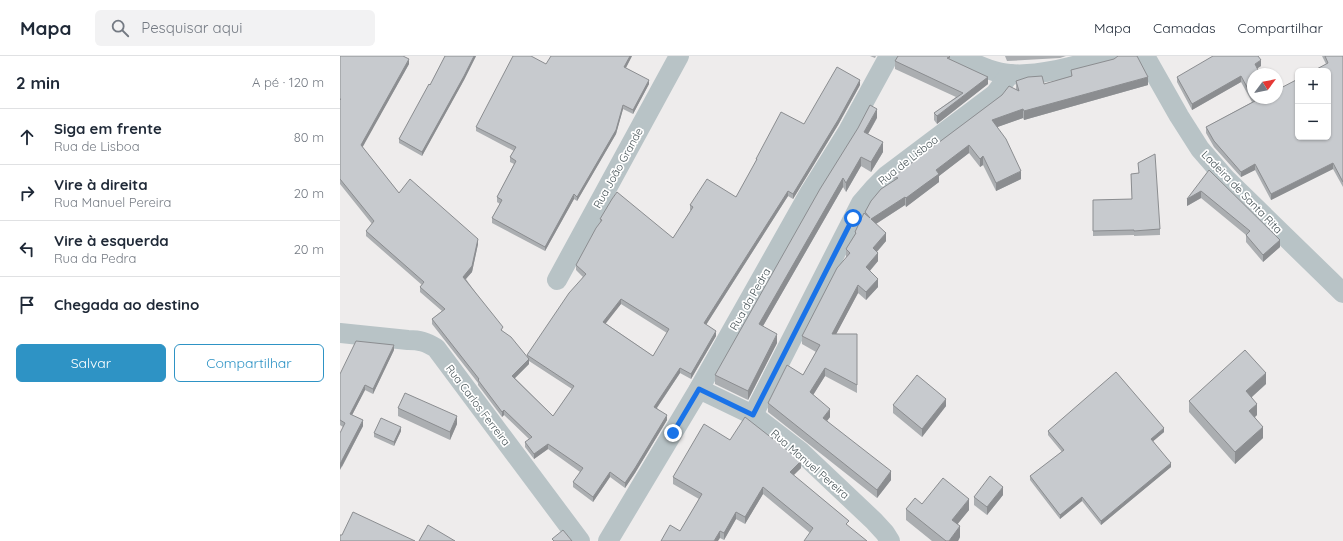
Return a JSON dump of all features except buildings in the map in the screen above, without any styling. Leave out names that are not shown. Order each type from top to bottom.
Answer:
[{"type":"street","name":"Rua João Grande","points":[[557,280],[680,56]]},
{"type":"street","name":"Rua da Pedra","points":[[608,541],[699,389],[810,192],[848,131],[889,56]]},
{"type":"street","points":[[957,56],[991,70],[1010,74],[1040,73],[1067,68],[1111,56]]},
{"type":"street","name":"Ladeira de Santa Rita","points":[[1146,56],[1179,116],[1200,149],[1226,179],[1343,293]]},
{"type":"street","name":"Rua de Lisboa","points":[[753,415],[861,203],[886,176],[995,94],[1010,74]]},
{"type":"street","name":"Rua Carlos Ferreira","points":[[340,333],[419,340],[427,342],[436,348],[580,541]]},
{"type":"street","name":"Rua Manuel Pereira","points":[[699,389],[753,415],[801,452],[874,521],[890,541]]},
{"type":"route","points":[[673,433],[699,389],[753,415],[853,218]]}]
